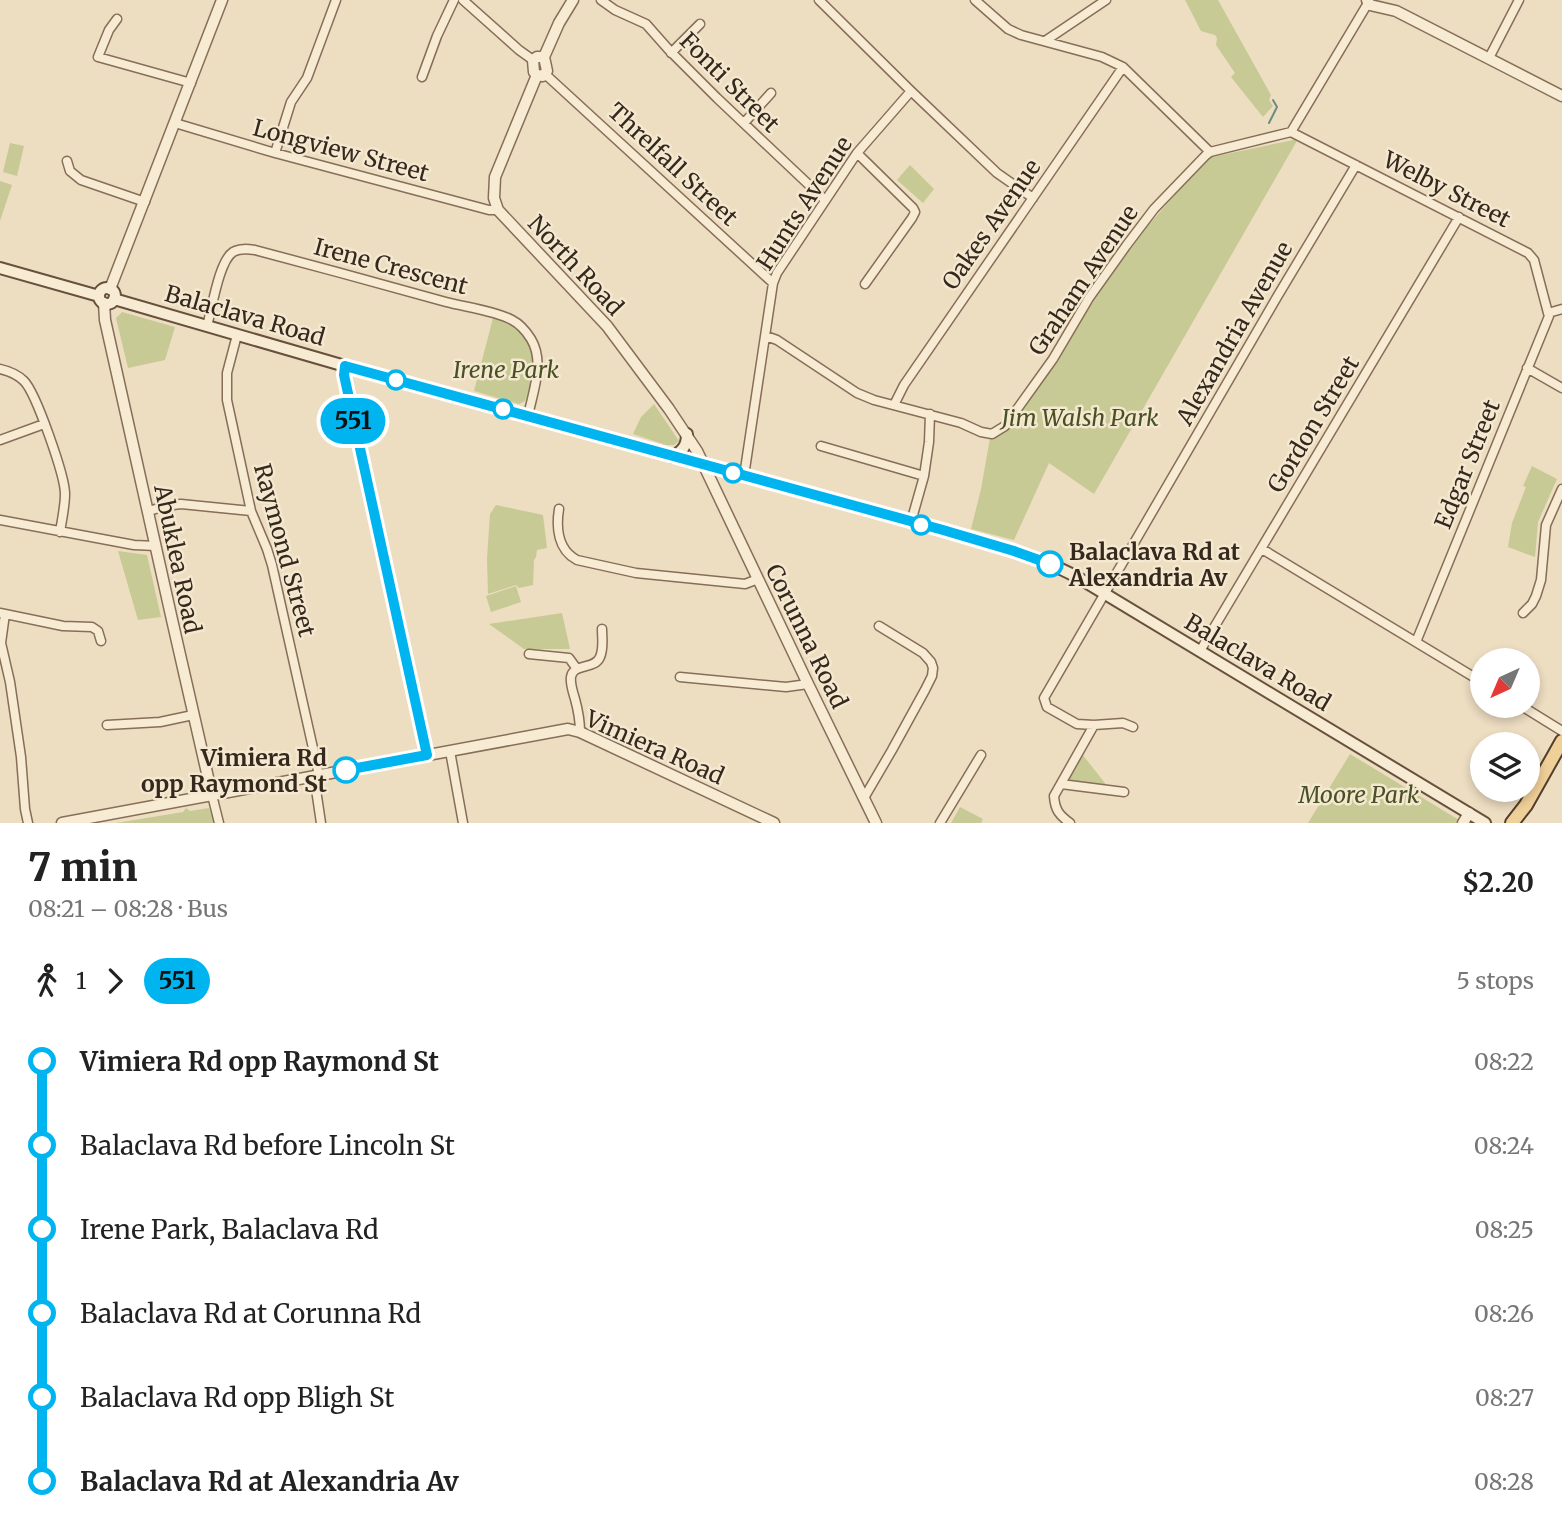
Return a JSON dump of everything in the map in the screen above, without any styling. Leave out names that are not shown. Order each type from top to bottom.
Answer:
[{"type":"main road","name":"Balaclava Road","points":[[0,268],[1028,555],[1061,569],[1104,593],[1466,818],[1485,823]]},
{"type":"main road","points":[[673,457],[684,448],[687,434]]},
{"type":"main road","points":[[1512,823],[1526,805],[1562,741]]},
{"type":"street","points":[[107,297],[222,0]]},
{"type":"street","points":[[275,153],[290,102],[307,78],[336,0]]},
{"type":"street","points":[[422,77],[454,0]]},
{"type":"street","points":[[463,0],[533,60],[534,72],[541,75],[547,68],[544,57],[573,0]]},
{"type":"street","name":"Fonti Street","points":[[601,0],[615,10],[646,24],[671,52],[825,201]]},
{"type":"street","points":[[818,0],[997,173],[1032,198]]},
{"type":"street","points":[[975,0],[1008,29],[1102,57],[1123,67],[1210,152],[1292,132],[1375,2],[1562,96]]},
{"type":"street","points":[[1045,41],[1106,0]]},
{"type":"street","points":[[1489,58],[1519,0]]},
{"type":"street","points":[[117,19],[108,30],[97,57],[191,83]]},
{"type":"street","points":[[671,52],[700,24]]},
{"type":"street","points":[[533,60],[544,57]]},
{"type":"street","name":"Oakes Avenue","points":[[894,405],[904,385],[1123,67]]},
{"type":"street","name":"North Road","points":[[541,75],[495,177],[494,198],[498,209],[607,326],[687,434],[704,465]]},
{"type":"street","name":"Threlfall Street","points":[[541,75],[773,283]]},
{"type":"street","name":"Hunts Avenue","points":[[744,476],[773,283],[857,153],[911,92]]},
{"type":"street","points":[[744,123],[771,93]]},
{"type":"street","name":"Longview Street","points":[[175,123],[275,153],[489,210],[498,209]]},
{"type":"street","name":"Welby Street","points":[[1292,132],[1525,250],[1531,256],[1548,313]]},
{"type":"street","name":"Graham Avenue","points":[[930,414],[992,434],[1005,426],[1053,359],[1089,298],[1126,246],[1154,209],[1210,152]]},
{"type":"street","points":[[857,153],[915,212],[865,284]]},
{"type":"street","points":[[67,161],[70,171],[81,180],[145,202]]},
{"type":"street","name":"Alexandria Avenue","points":[[1094,725],[1077,724],[1047,706],[1044,698],[1356,164]]},
{"type":"street","name":"Gordon Street","points":[[1200,651],[1459,217]]},
{"type":"street","name":"Irene Crescent","points":[[207,326],[223,266],[230,254],[240,249],[256,250],[504,316],[515,321],[530,337],[538,362],[528,416]]},
{"type":"street","name":"Abuklea Road","points":[[107,297],[105,320],[219,823]]},
{"type":"street","points":[[1548,313],[1562,309]]},
{"type":"street","name":"Edgar Street","points":[[1416,642],[1548,313]]},
{"type":"street","name":"Raymond Street","points":[[237,335],[227,373],[226,390],[230,414],[251,511],[272,565],[317,776],[321,823]]},
{"type":"street","points":[[766,336],[777,340],[857,393],[930,414],[924,475],[911,522]]},
{"type":"street","points":[[345,366],[346,388],[427,755]]},
{"type":"street","points":[[1528,368],[1562,388]]},
{"type":"street","points":[[0,369],[17,375],[25,382],[31,390],[44,424],[63,477],[65,492],[60,531]]},
{"type":"street","points":[[0,440],[44,424]]},
{"type":"street","points":[[821,446],[924,475]]},
{"type":"street","name":"Corunna Road","points":[[704,465],[876,823]]},
{"type":"street","points":[[1523,613],[1536,596],[1541,580],[1546,525],[1560,502],[1562,489]]},
{"type":"street","points":[[149,511],[181,505],[251,511]]},
{"type":"street","points":[[559,509],[559,534],[563,547],[569,556],[577,560],[636,573],[745,584],[758,579]]},
{"type":"street","points":[[0,520],[134,545],[156,546]]},
{"type":"street","points":[[1262,549],[1470,675]]},
{"type":"street","points":[[28,823],[10,682],[1,643],[3,614],[63,626],[92,627],[98,631],[101,641]]},
{"type":"street","points":[[864,798],[925,691],[933,668],[923,653],[879,626]]},
{"type":"street","points":[[580,732],[579,713],[570,680],[577,669],[597,662],[603,643],[602,629]]},
{"type":"street","points":[[529,654],[569,658],[577,669]]},
{"type":"street","points":[[680,677],[786,687],[808,684]]},
{"type":"street","points":[[107,725],[160,722],[193,715]]},
{"type":"street","points":[[1540,717],[1562,731]]},
{"type":"street","points":[[1070,823],[1060,816],[1055,808],[1054,796],[1094,725],[1124,723],[1133,727]]},
{"type":"street","name":"Vimiera Road","points":[[62,823],[568,729],[580,732],[774,823]]},
{"type":"street","points":[[450,751],[463,823]]},
{"type":"street","points":[[940,823],[981,755]]},
{"type":"street","points":[[1061,784],[1124,792]]},
{"type":"green space","points":[[1185,0],[1218,0],[1271,95],[1269,100],[1273,106],[1263,117],[1231,77],[1235,73],[1216,45],[1215,35],[1201,31]]},
{"type":"green space","name":"Jim Walsh Park","points":[[1298,139],[1094,494],[1049,463],[1014,540],[971,529],[990,438],[1006,430],[1057,363],[1087,311],[1147,227],[1207,158]]},
{"type":"green space","points":[[10,143],[24,146],[17,176],[3,172]]},
{"type":"green space","points":[[910,165],[934,189],[923,203],[897,180]]},
{"type":"green space","points":[[0,181],[12,185],[0,221]]},
{"type":"green space","points":[[122,312],[175,327],[165,360],[128,368],[116,318]]},
{"type":"green space","name":"Irene Park","points":[[493,318],[519,331],[525,337],[532,353],[532,381],[525,401],[519,404],[474,391]]},
{"type":"green space","points":[[654,404],[679,441],[674,445],[633,434],[641,417]]},
{"type":"green space","points":[[1532,466],[1557,479],[1538,522],[1535,557],[1508,547],[1512,523]]},
{"type":"green space","points":[[496,505],[543,515],[547,548],[537,550],[533,585],[519,588],[516,585],[488,594],[490,514]]},
{"type":"green space","points":[[118,551],[147,555],[161,617],[138,620]]},
{"type":"green space","points":[[516,586],[521,602],[491,612],[486,596]]},
{"type":"green space","points":[[562,613],[570,649],[524,649],[489,624]]},
{"type":"green space","points":[[1082,754],[1108,787],[1067,782]]},
{"type":"green space","name":"Moore Park","points":[[1350,754],[1459,820],[1456,823],[1308,823]]},
{"type":"green space","points":[[960,807],[983,819],[981,823],[951,823]]},
{"type":"green space","points":[[186,808],[190,811],[209,808],[214,823],[116,823],[183,812]]},
{"type":"waterway","points":[[1269,123],[1277,107],[1273,100]]},
{"type":"bus line","name":"551","points":[[346,770],[427,755],[344,375],[345,366],[943,530],[1050,564]]},
{"type":"place","name":"Balaclava Rd at Alexandria Av","points":[[1050,564]]},
{"type":"place","name":"Vimiera Rd opp Raymond St","points":[[346,770]]}]
